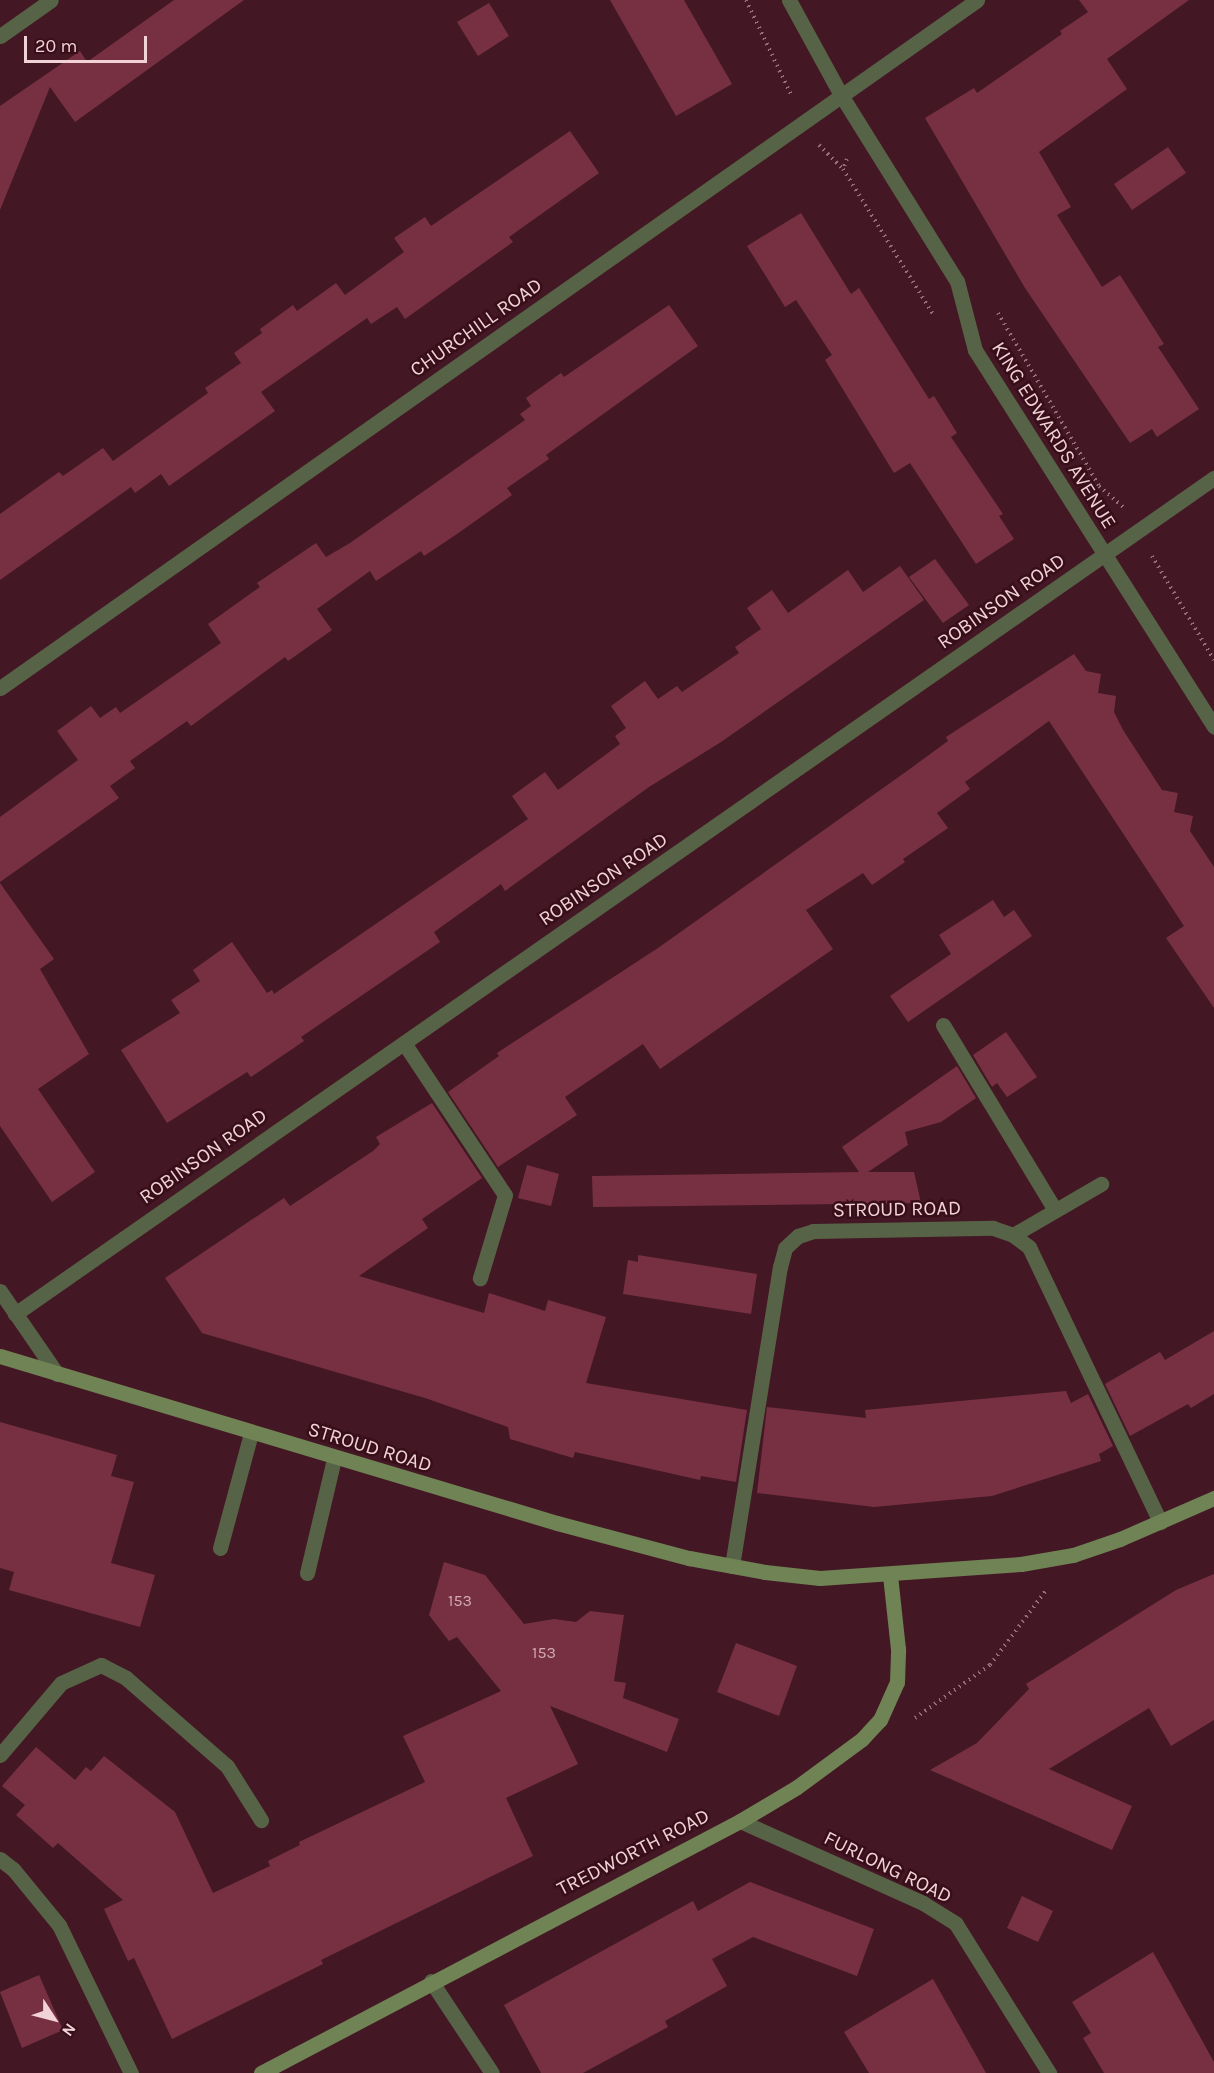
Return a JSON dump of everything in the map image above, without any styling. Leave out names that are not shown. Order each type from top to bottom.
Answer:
[{"type":"main road","name":"STROUD ROAD","points":[[0,1356],[334,1459],[557,1524],[732,1566],[820,1578],[890,1575],[1021,1564],[1073,1555],[1160,1522],[1214,1498]]},
{"type":"main road","name":"TREDWORTH ROAD","points":[[261,2073],[431,1981],[740,1821],[836,1760],[880,1720],[897,1682],[898,1649],[890,1575]]},
{"type":"street","points":[[0,36],[51,0]]},
{"type":"street","name":"KING EDWARDS AVENUE","points":[[789,0],[841,95],[957,281],[975,350],[1214,727]]},
{"type":"street","name":"CHURCHILL ROAD","points":[[0,688],[977,0]]},
{"type":"street","name":"ROBINSON ROAD","points":[[15,1314],[784,781],[1214,478]]},
{"type":"street","points":[[943,1025],[1055,1210]]},
{"type":"street","points":[[404,1043],[505,1195],[480,1278]]},
{"type":"street","points":[[1101,1184],[1013,1235],[1029,1247],[1039,1265],[1160,1522]]},
{"type":"street","name":"STROUD ROAD","points":[[732,1566],[784,1248],[798,1236],[813,1231],[993,1228],[1013,1235]]},
{"type":"street","points":[[0,1291],[57,1374]]},
{"type":"street","points":[[220,1548],[251,1433]]},
{"type":"street","points":[[307,1573],[334,1459]]},
{"type":"street","points":[[0,1755],[61,1683],[101,1665],[126,1678],[227,1766],[261,1820]]},
{"type":"street","name":"FURLONG ROAD","points":[[740,1821],[923,1903],[956,1924],[1049,2073]]},
{"type":"street","points":[[0,1859],[13,1869],[59,1925],[131,2073]]},
{"type":"street","points":[[431,1981],[492,2073]]},
{"type":"path","points":[[746,0],[788,83],[796,107],[794,128]]},
{"type":"path","points":[[865,135],[843,169],[936,320]]},
{"type":"path","points":[[996,311],[1100,486],[1119,505],[1150,522],[1151,558],[1214,660]]},
{"type":"path","points":[[910,1722],[990,1665],[1073,1555]]},
{"type":"building","points":[[174,0],[244,0],[75,122],[50,87],[0,210],[0,106],[80,51],[87,62]]},
{"type":"building","points":[[610,0],[684,0],[732,84],[676,116]]},
{"type":"building","points":[[1079,0],[1189,0],[1107,59],[1127,89],[1039,152],[1071,207],[1057,215],[1102,287],[1120,275],[1164,344],[1158,347],[1199,409],[1157,437],[1152,429],[1130,443],[1025,288],[925,118],[974,88],[977,93],[1062,34],[1060,31],[1088,12]]},
{"type":"building","points":[[489,3],[509,36],[478,56],[457,22]]},
{"type":"building","points":[[570,131],[599,173],[509,237],[513,242],[405,319],[397,307],[371,324],[367,318],[261,392],[275,411],[169,486],[161,474],[135,493],[131,487],[0,580],[0,514],[59,472],[63,476],[103,448],[113,461],[208,393],[205,388],[241,363],[234,353],[262,333],[260,329],[293,305],[297,311],[336,283],[345,295],[404,252],[394,238],[425,217],[431,226]]},
{"type":"building","points":[[1168,147],[1186,173],[1132,210],[1114,184]]},
{"type":"building","points":[[801,213],[851,294],[859,288],[929,399],[934,396],[957,433],[951,437],[1003,514],[999,516],[1014,539],[976,564],[910,463],[894,473],[825,360],[832,355],[796,300],[785,307],[747,246]]},
{"type":"building","points":[[669,305],[698,346],[546,455],[549,459],[507,488],[512,495],[457,534],[424,556],[421,551],[376,581],[370,571],[317,609],[332,630],[288,661],[285,657],[191,726],[187,721],[130,761],[135,768],[110,786],[119,798],[0,882],[0,817],[78,760],[57,731],[91,706],[100,718],[116,707],[120,713],[221,643],[208,624],[260,587],[257,583],[316,543],[326,557],[350,543],[525,420],[520,414],[531,406],[526,398],[561,373],[564,377]]},
{"type":"building","points":[[935,559],[969,605],[943,623],[909,577]]},
{"type":"building","points":[[900,566],[924,600],[721,742],[649,787],[505,891],[501,884],[434,932],[440,942],[301,1037],[304,1041],[251,1077],[247,1072],[167,1123],[121,1050],[180,1013],[171,1000],[200,981],[193,970],[232,942],[267,993],[272,990],[274,994],[528,819],[512,796],[545,772],[558,790],[620,744],[615,736],[626,728],[611,706],[645,681],[658,699],[677,686],[682,692],[739,653],[735,647],[761,629],[747,608],[772,590],[788,613],[848,570],[863,592]]},
{"type":"building","points":[[1074,654],[1086,671],[1101,674],[1098,693],[1116,696],[1114,712],[1123,730],[1162,790],[1178,793],[1174,812],[1193,816],[1190,831],[1214,867],[1214,1008],[1166,938],[1184,926],[1049,721],[965,782],[970,789],[937,813],[948,828],[903,859],[905,862],[872,885],[863,873],[806,910],[833,949],[660,1069],[643,1044],[565,1097],[577,1115],[498,1167],[448,1092],[499,1056],[497,1053],[658,948],[907,771],[948,741],[946,737]]},
{"type":"building","points":[[0,883],[54,959],[40,969],[89,1054],[38,1089],[95,1172],[52,1202],[0,1126]]},
{"type":"building","points":[[993,900],[1004,917],[1014,910],[1032,936],[908,1022],[890,996],[951,954],[939,935]]},
{"type":"building","points":[[1006,1032],[1037,1077],[1007,1097],[997,1083],[992,1087],[973,1055]]},
{"type":"building","points":[[957,1066],[976,1098],[941,1122],[905,1132],[908,1145],[868,1172],[914,1172],[921,1203],[593,1207],[592,1176],[859,1172],[842,1147]]},
{"type":"building","points":[[432,1103],[482,1178],[422,1219],[428,1228],[359,1276],[484,1313],[489,1293],[545,1311],[548,1300],[606,1317],[586,1383],[747,1410],[736,1482],[701,1476],[700,1480],[575,1452],[573,1458],[510,1439],[508,1427],[425,1398],[202,1333],[165,1278],[284,1198],[290,1206],[373,1151],[380,1144],[376,1137]]},
{"type":"building","points":[[527,1165],[559,1174],[551,1206],[518,1198]]},
{"type":"building","points":[[638,1255],[757,1274],[751,1314],[623,1294],[628,1260],[638,1262]]},
{"type":"building","points":[[1214,1331],[1214,1394],[1191,1408],[1188,1404],[1130,1436],[1105,1384],[1160,1352],[1165,1360]]},
{"type":"building","points":[[1066,1391],[1071,1403],[1088,1394],[1113,1446],[1099,1454],[1101,1461],[992,1496],[874,1507],[757,1493],[767,1407],[866,1418],[865,1410]]},
{"type":"building","points":[[0,1422],[117,1455],[111,1476],[134,1482],[111,1563],[155,1575],[140,1627],[9,1590],[14,1572],[0,1568]]},
{"type":"building","points":[[444,1562],[485,1575],[524,1624],[554,1619],[576,1622],[590,1611],[624,1615],[614,1681],[626,1683],[623,1698],[679,1719],[667,1752],[550,1706],[578,1764],[506,1798],[533,1856],[321,1960],[323,1964],[172,2039],[134,1958],[128,1961],[104,1909],[123,1900],[58,1843],[53,1848],[16,1815],[25,1805],[2,1786],[36,1747],[75,1780],[86,1767],[91,1771],[104,1756],[175,1812],[213,1893],[270,1866],[268,1861],[300,1845],[299,1842],[425,1782],[403,1736],[501,1691],[457,1637],[449,1641],[429,1615]]},
{"type":"building","points":[[1214,1574],[1214,1720],[1171,1746],[1149,1708],[1049,1769],[1132,1806],[1112,1850],[930,1770],[977,1743],[1029,1689],[1026,1684],[1176,1590]]},
{"type":"building","points":[[736,1643],[797,1666],[779,1716],[717,1692]]},
{"type":"building","points":[[750,1882],[874,1929],[857,1976],[753,1937],[712,1959],[727,1986],[665,2021],[668,2027],[583,2073],[541,2073],[504,2005],[693,1901],[698,1911]]},
{"type":"building","points":[[1022,1896],[1053,1911],[1038,1942],[1007,1928]]},
{"type":"building","points":[[1153,1952],[1214,2062],[1214,2073],[1104,2073],[1083,2038],[1091,2033],[1072,2002]]},
{"type":"building","points":[[39,1975],[63,2030],[22,2048],[0,1992]]},
{"type":"building","points":[[933,1979],[986,2073],[869,2073],[844,2032]]}]
